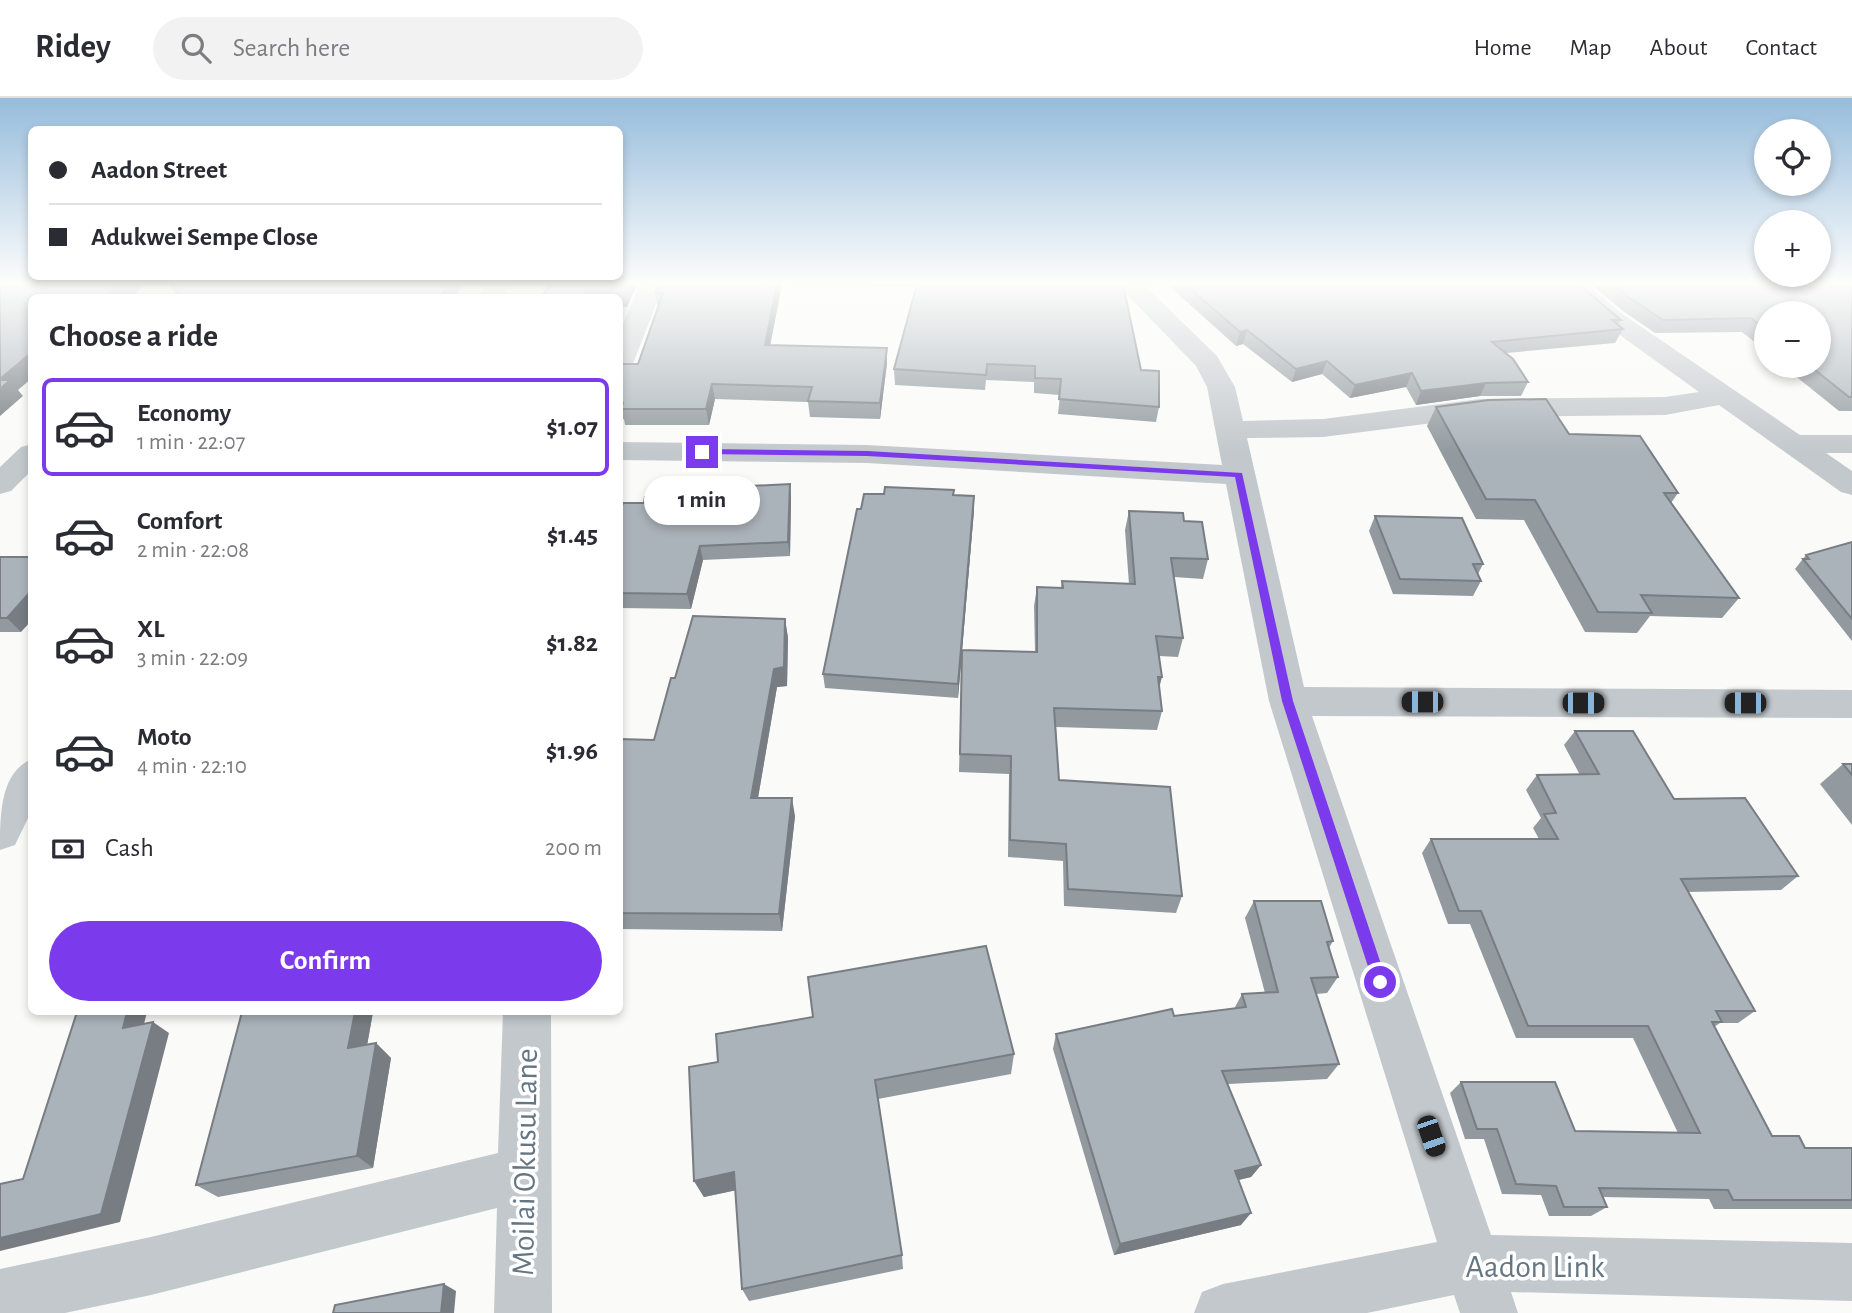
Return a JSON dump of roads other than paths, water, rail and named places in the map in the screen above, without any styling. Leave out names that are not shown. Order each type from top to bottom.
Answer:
[{"type":"street","points":[[1186,341],[1207,362],[1222,387],[1288,701],[1481,1288]]},
{"type":"street","points":[[1644,341],[1852,485]]},
{"type":"street","points":[[1230,430],[1323,428],[1480,408],[1665,406],[1723,396]]},
{"type":"street","points":[[1792,444],[1852,444]]},
{"type":"street","points":[[623,451],[867,453],[1239,475]]},
{"type":"street","points":[[0,484],[21,460]]},
{"type":"street","points":[[1288,701],[1852,704]]},
{"type":"street","points":[[0,832],[4,818],[28,781]]},
{"type":"street","name":"Moilai Okusu Lane","points":[[523,1313],[527,1015]]},
{"type":"street","points":[[0,1298],[151,1266],[524,1174]]},
{"type":"street","name":"Aadon Link","points":[[1223,1313],[1481,1288],[1852,1272]]}]
